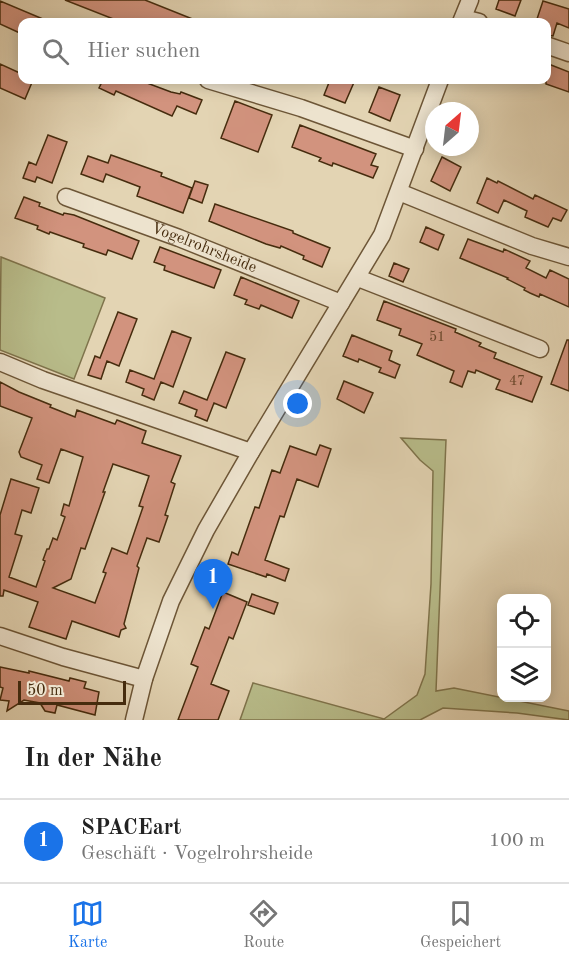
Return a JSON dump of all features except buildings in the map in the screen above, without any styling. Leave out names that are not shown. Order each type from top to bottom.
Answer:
[{"type":"street","points":[[468,18],[470,0]]},
{"type":"street","points":[[551,47],[569,53]]},
{"type":"street","points":[[221,84],[301,108],[415,149]]},
{"type":"street","points":[[134,720],[144,679],[171,601],[206,530],[382,235],[439,84]]},
{"type":"street","points":[[399,192],[532,246],[569,257]]},
{"type":"street","name":"Vogelrohrsheide","points":[[66,197],[179,238],[341,303]]},
{"type":"street","points":[[358,278],[540,349]]},
{"type":"street","points":[[0,362],[43,380],[251,452]]},
{"type":"street","points":[[0,636],[73,660],[144,679]]},
{"type":"green space","points":[[1,257],[105,298],[74,379],[0,350]]},
{"type":"green space","points":[[401,438],[446,440],[436,691],[454,688],[497,697],[497,702],[524,702],[569,711],[569,720],[517,713],[443,708],[420,720],[240,720],[253,683],[384,719],[417,695],[425,674],[431,584],[433,471]]},
{"type":"place","name":"SPACEart","points":[[213,609]]}]
